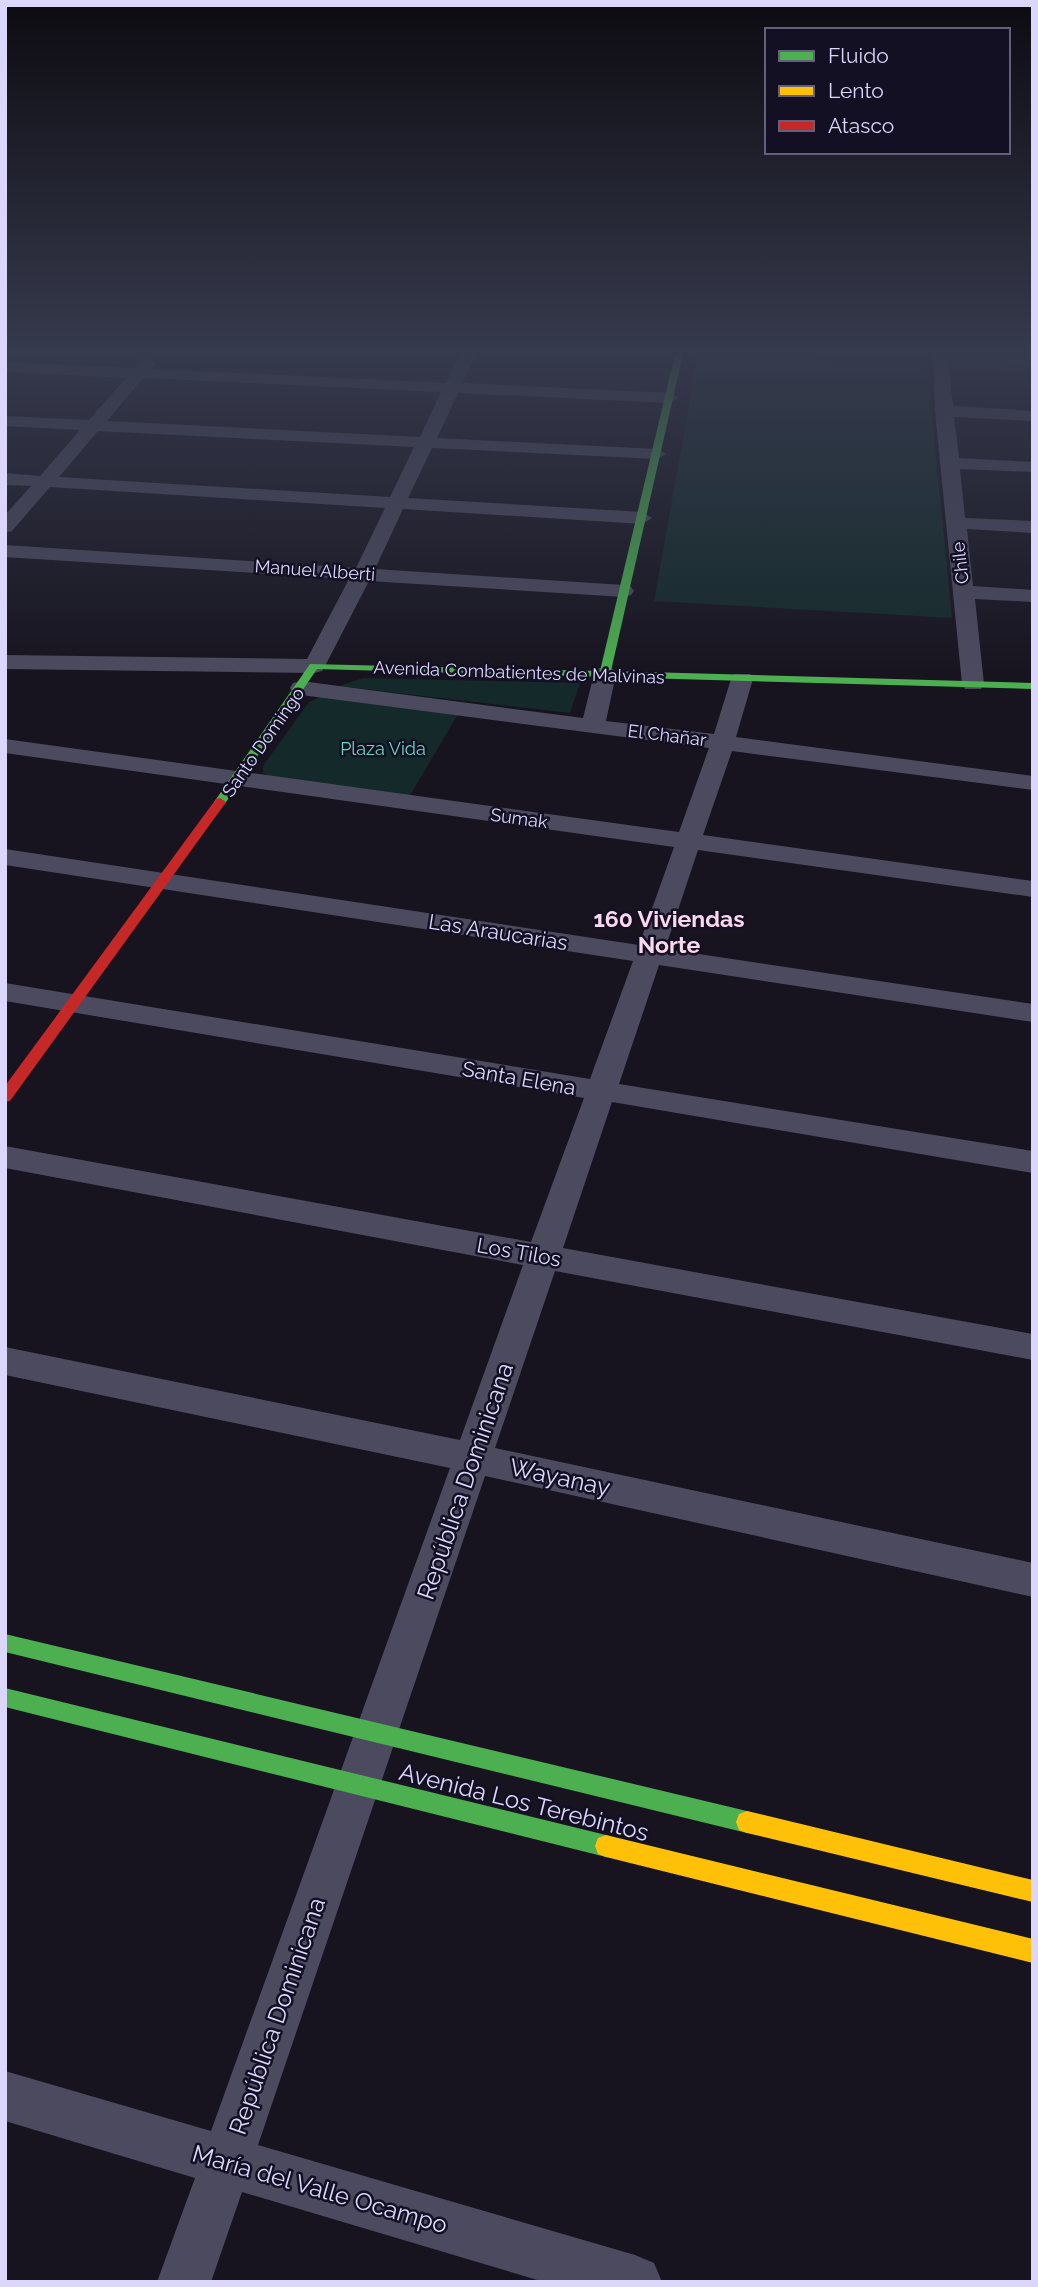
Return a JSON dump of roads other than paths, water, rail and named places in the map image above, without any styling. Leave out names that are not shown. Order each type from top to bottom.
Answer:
[{"type":"street","points":[[5,527],[63,461]]},
{"type":"street","name":"Santo Domingo","points":[[5,1097],[301,688],[363,573],[418,461]]},
{"type":"street","points":[[593,726],[655,461]]},
{"type":"street","points":[[950,463],[1033,467]]},
{"type":"street","name":"Chile","points":[[950,463],[973,684]]},
{"type":"street","points":[[5,479],[642,518]]},
{"type":"street","points":[[956,523],[1033,527]]},
{"type":"street","name":"Manuel Alberti","points":[[5,551],[624,591]]},
{"type":"street","points":[[963,592],[1033,596]]},
{"type":"street","name":"Avenida Combatientes de Malvinas","points":[[5,662],[314,666],[1033,686]]},
{"type":"street","name":"República Dominicana","points":[[184,2282],[723,743],[742,678]]},
{"type":"street","name":"El Chañar","points":[[301,688],[1033,783]]},
{"type":"street","name":"Sumak","points":[[5,746],[1033,889]]},
{"type":"street","name":"Las Araucarias","points":[[5,858],[1033,1013]]},
{"type":"street","name":"Santa Elena","points":[[5,992],[1033,1161]]},
{"type":"street","name":"Los Tilos","points":[[5,1157],[1033,1347]]},
{"type":"street","name":"Wayanay","points":[[5,1361],[473,1458],[1033,1580]]},
{"type":"street","name":"Avenida Los Terebintos","points":[[5,1643],[1033,1891]]},
{"type":"street","name":"Avenida Los Terebintos","points":[[5,1696],[1033,1951]]},
{"type":"street","name":"María del Valle Ocampo","points":[[5,2096],[635,2282]]},
{"type":"district","name":"160 Viviendas Norte","points":[[669,931]]},
{"type":"park label","name":"Plaza Vida","points":[[383,748]]}]
